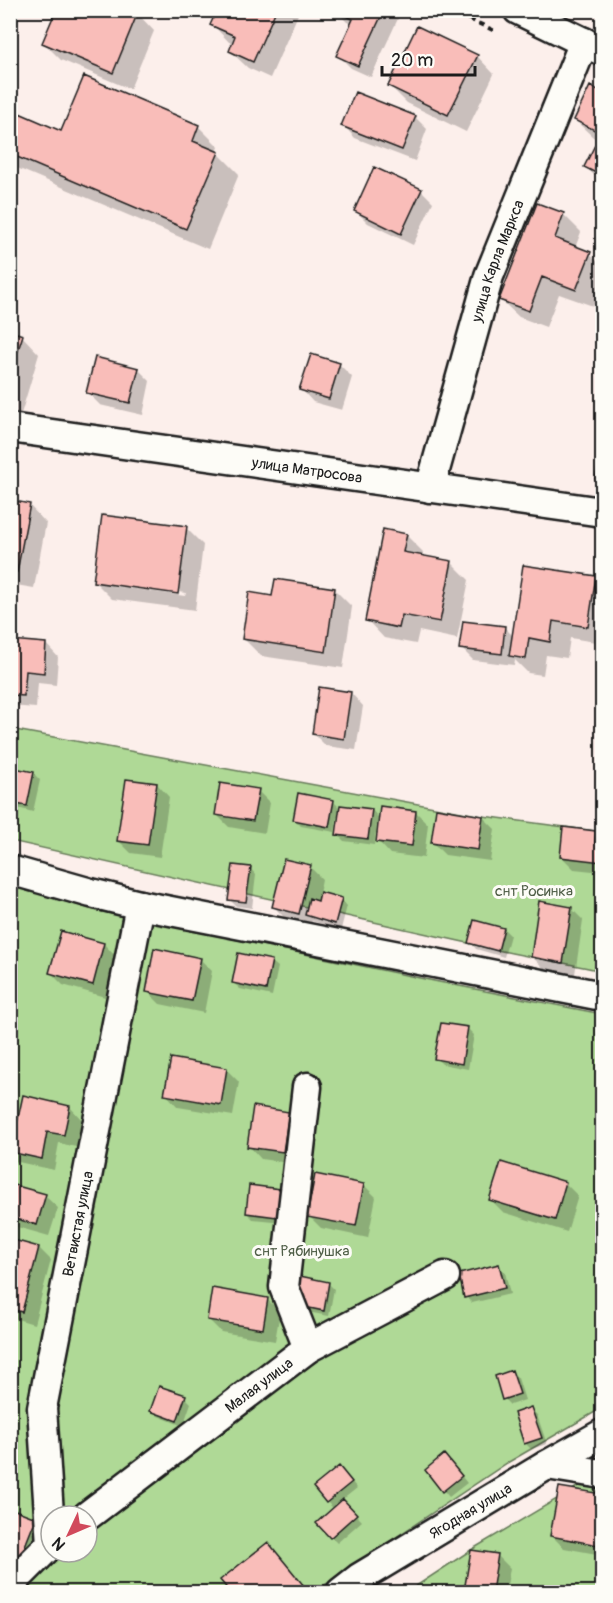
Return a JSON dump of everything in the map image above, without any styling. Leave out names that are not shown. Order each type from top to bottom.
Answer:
[{"type":"street","points":[[518,10],[560,19],[593,47]]},
{"type":"street","name":"улица Карла Маркса","points":[[430,488],[489,276],[593,47]]},
{"type":"street","name":"улица Матросова","points":[[10,428],[603,512]]},
{"type":"street","points":[[10,870],[91,894],[140,905],[603,996]]},
{"type":"street","name":"Ветвистая улица","points":[[48,1504],[42,1408],[140,905]]},
{"type":"street","points":[[308,1088],[284,1287],[308,1348]]},
{"type":"street","name":"Малая улица","points":[[99,1507],[308,1348],[445,1276]]},
{"type":"street","name":"Ягодная улица","points":[[342,1593],[359,1578],[603,1434]]},
{"type":"street","points":[[547,1465],[603,1474]]},
{"type":"street","points":[[10,1585],[39,1556]]},
{"type":"green space","name":"снт Росинка","points":[[10,729],[483,816],[602,832],[602,971],[501,951],[11,841]]},
{"type":"green space","name":"снт Рябинушка","points":[[10,885],[94,910],[602,1014],[602,1408],[507,1463],[314,1592],[11,1592]]},
{"type":"green space","points":[[602,1472],[602,1592],[407,1592],[471,1550]]},
{"type":"building","points":[[56,10],[134,10],[138,12],[113,73],[42,43]]},
{"type":"building","points":[[217,10],[276,10],[253,62],[229,51],[235,36],[210,25]]},
{"type":"building","points":[[334,10],[384,10],[358,66],[336,56],[353,19]]},
{"type":"building","points":[[417,26],[478,55],[448,115],[388,86]]},
{"type":"building","points":[[84,76],[199,125],[193,141],[219,152],[186,229],[10,154],[10,109],[61,131]]},
{"type":"building","points":[[590,86],[602,92],[602,176],[584,167],[601,133],[574,120]]},
{"type":"building","points":[[355,92],[416,116],[402,150],[341,126]]},
{"type":"building","points":[[374,167],[422,189],[401,234],[354,211]]},
{"type":"building","points":[[537,203],[564,213],[555,238],[591,252],[576,290],[542,277],[529,311],[499,300]]},
{"type":"building","points":[[10,331],[23,335],[10,375]]},
{"type":"building","points":[[311,354],[340,363],[329,399],[299,390]]},
{"type":"building","points":[[95,357],[139,368],[130,403],[86,393]]},
{"type":"building","points":[[602,451],[602,480],[595,479]]},
{"type":"building","points":[[10,500],[30,504],[17,572],[10,570]]},
{"type":"building","points":[[102,515],[187,526],[178,594],[93,582]]},
{"type":"building","points":[[383,529],[407,534],[403,552],[452,561],[440,622],[402,615],[399,628],[365,621]]},
{"type":"building","points":[[602,557],[602,593],[599,593]]},
{"type":"building","points":[[523,565],[596,576],[588,627],[553,621],[550,642],[529,638],[526,659],[509,656]]},
{"type":"building","points":[[275,579],[335,588],[326,652],[242,639],[249,592],[272,596]]},
{"type":"building","points":[[463,621],[505,626],[502,654],[459,649]]},
{"type":"building","points":[[10,640],[46,643],[44,673],[26,671],[24,696],[10,695]]},
{"type":"building","points":[[319,687],[351,692],[344,739],[312,734]]},
{"type":"building","points":[[10,767],[34,772],[27,806],[10,803]]},
{"type":"building","points":[[126,779],[157,783],[148,845],[117,841]]},
{"type":"building","points":[[220,783],[259,789],[253,821],[215,815]]},
{"type":"building","points":[[298,793],[334,800],[329,827],[293,820]]},
{"type":"building","points":[[340,805],[372,809],[368,839],[336,835]]},
{"type":"building","points":[[380,806],[416,811],[412,846],[376,842]]},
{"type":"building","points":[[436,808],[483,816],[478,850],[431,843]]},
{"type":"building","points":[[563,827],[596,831],[595,843],[602,843],[602,862],[560,857]]},
{"type":"building","points":[[284,859],[311,865],[299,914],[272,907]]},
{"type":"building","points":[[233,865],[251,867],[246,902],[228,900]]},
{"type":"building","points":[[320,892],[342,898],[335,924],[305,915],[309,898],[318,901]]},
{"type":"building","points":[[539,901],[572,907],[563,963],[531,957]]},
{"type":"building","points":[[474,920],[504,928],[498,951],[468,943]]},
{"type":"building","points":[[61,931],[104,943],[93,985],[49,973]]},
{"type":"building","points":[[154,948],[201,958],[192,1001],[146,992]]},
{"type":"building","points":[[238,953],[272,960],[266,990],[232,983]]},
{"type":"building","points":[[441,1023],[468,1027],[462,1064],[434,1059]]},
{"type":"building","points":[[171,1058],[227,1068],[221,1105],[164,1095]]},
{"type":"building","points":[[23,1095],[70,1106],[64,1135],[47,1132],[42,1159],[10,1152],[10,1121],[17,1123]]},
{"type":"building","points":[[253,1106],[289,1112],[283,1152],[247,1147]]},
{"type":"building","points":[[501,1162],[566,1182],[555,1220],[489,1200]]},
{"type":"building","points":[[315,1174],[364,1184],[356,1226],[307,1217]]},
{"type":"building","points":[[10,1184],[46,1194],[37,1225],[10,1217]]},
{"type":"building","points":[[249,1185],[280,1189],[277,1217],[246,1213]]},
{"type":"building","points":[[10,1239],[39,1247],[22,1312],[10,1309]]},
{"type":"building","points":[[499,1264],[505,1288],[464,1298],[459,1274]]},
{"type":"building","points":[[300,1276],[329,1282],[324,1311],[295,1305]]},
{"type":"building","points":[[212,1288],[268,1298],[263,1329],[207,1320]]},
{"type":"building","points":[[512,1370],[520,1394],[502,1400],[495,1376]]},
{"type":"building","points":[[159,1386],[186,1395],[177,1421],[150,1411]]},
{"type":"building","points":[[531,1407],[542,1438],[524,1444],[514,1413]]},
{"type":"building","points":[[444,1454],[462,1476],[442,1492],[425,1470]]},
{"type":"building","points":[[339,1466],[352,1482],[326,1503],[313,1487]]},
{"type":"building","points":[[559,1487],[602,1494],[602,1518],[598,1545],[550,1536]]},
{"type":"building","points":[[343,1499],[357,1514],[330,1538],[316,1523]]},
{"type":"building","points":[[10,1508],[36,1518],[17,1566],[10,1563]]},
{"type":"building","points":[[268,1542],[309,1592],[230,1592],[220,1580]]},
{"type":"building","points":[[471,1550],[498,1554],[492,1592],[464,1591]]}]
